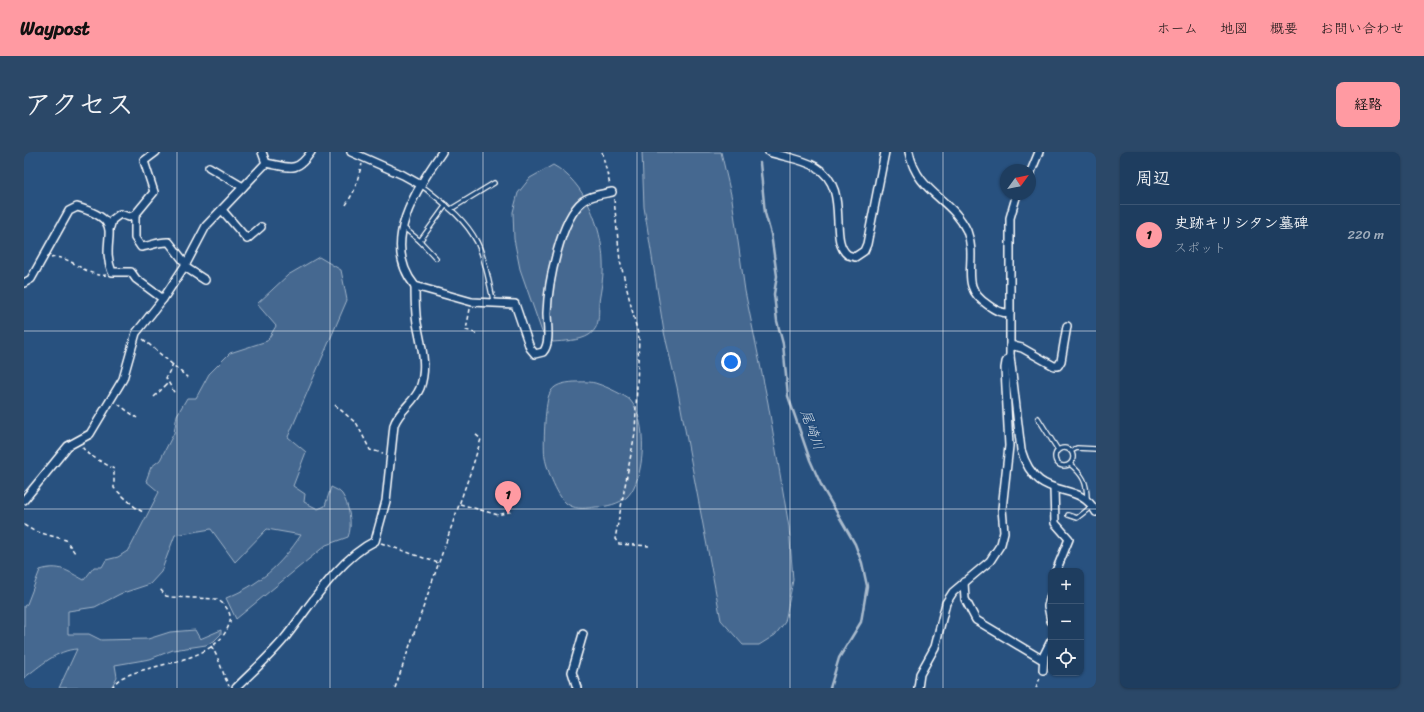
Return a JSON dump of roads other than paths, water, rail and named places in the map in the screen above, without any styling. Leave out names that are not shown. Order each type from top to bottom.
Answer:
[{"type":"street","points":[[156,152],[144,161],[154,192],[135,215],[129,217],[120,214],[112,220],[110,227],[109,260],[112,272],[131,272],[136,279],[164,299]]},
{"type":"street","points":[[262,152],[266,163]]},
{"type":"street","points":[[266,163],[291,168],[296,167],[303,163],[311,152]]},
{"type":"street","points":[[350,152],[403,175],[421,185]]},
{"type":"street","points":[[442,152],[414,196],[403,228],[402,260],[408,278],[415,286],[472,302],[515,304],[533,353],[538,354],[543,352],[547,345],[547,311],[552,275],[564,228],[571,215],[584,201],[612,192]]},
{"type":"street","points":[[769,152],[815,166],[826,176],[837,200],[841,246],[848,255],[855,257],[864,251],[867,244],[885,152]]},
{"type":"street","points":[[909,152],[911,163],[919,178],[954,212],[966,230],[972,252],[970,283],[973,292],[979,300],[996,311],[1010,313]]},
{"type":"street","points":[[1034,164],[1039,152]]},
{"type":"street","points":[[24,500],[68,446],[90,434],[123,379],[136,334],[164,299],[186,265],[206,226],[266,163]]},
{"type":"street","points":[[209,167],[243,187]]},
{"type":"street","points":[[1016,200],[1010,218],[1010,356],[1021,450],[1025,463],[1036,479],[1054,489],[1079,495],[1086,499],[1094,509]]},
{"type":"street","points":[[24,283],[31,278],[69,210],[77,207],[92,212],[103,217],[110,227]]},
{"type":"street","points":[[222,210],[246,239],[261,227]]},
{"type":"street","points":[[135,215],[135,238],[141,247],[148,246],[159,241],[170,242],[186,265],[205,280]]},
{"type":"street","points":[[236,688],[283,640],[316,596],[358,551],[375,541],[386,501],[394,425],[397,416],[416,398],[423,372],[422,341],[417,323],[415,286]]},
{"type":"street","points":[[1010,345],[1022,348],[1054,366],[1058,366],[1061,362],[1067,326]]},
{"type":"street","points":[[918,688],[920,674],[935,646],[946,603],[953,592],[997,553],[1002,544],[1004,532],[1002,509],[1009,446],[1005,368],[1006,362],[1010,356]]},
{"type":"street","points":[[1054,489],[1055,523],[1069,539],[1057,568]]},
{"type":"street","points":[[964,582],[966,599],[976,620],[1043,660]]},
{"type":"street","points":[[577,688],[572,672],[582,634]]},
{"type":"street","points":[[1043,670],[1043,660],[1048,648]]},
{"type":"lane","points":[[451,209],[494,183]]},
{"type":"lane","points":[[421,185],[460,218],[476,241],[494,304]]},
{"type":"lane","points":[[420,241],[446,205]]},
{"type":"lane","points":[[403,228],[420,241],[436,258]]},
{"type":"lane","points":[[1038,418],[1058,450]]},
{"type":"lane","points":[[1071,451],[1073,459],[1070,464],[1062,467],[1057,464],[1054,458],[1058,450],[1063,448],[1071,451],[1077,448],[1096,449]]},
{"type":"lane","points":[[1070,464],[1084,479],[1087,487],[1086,499]]},
{"type":"lane","points":[[1068,515],[1077,518],[1094,509]]},
{"type":"waterway","name":"尾崎川","points":[[760,163],[765,213],[771,234],[777,276],[774,294],[777,321],[783,344],[788,396],[810,460],[822,487],[855,544],[862,563],[867,586],[861,622],[839,658],[830,688]]},
{"type":"place","name":"史跡キリシタン墓碑","points":[[508,514]]}]
